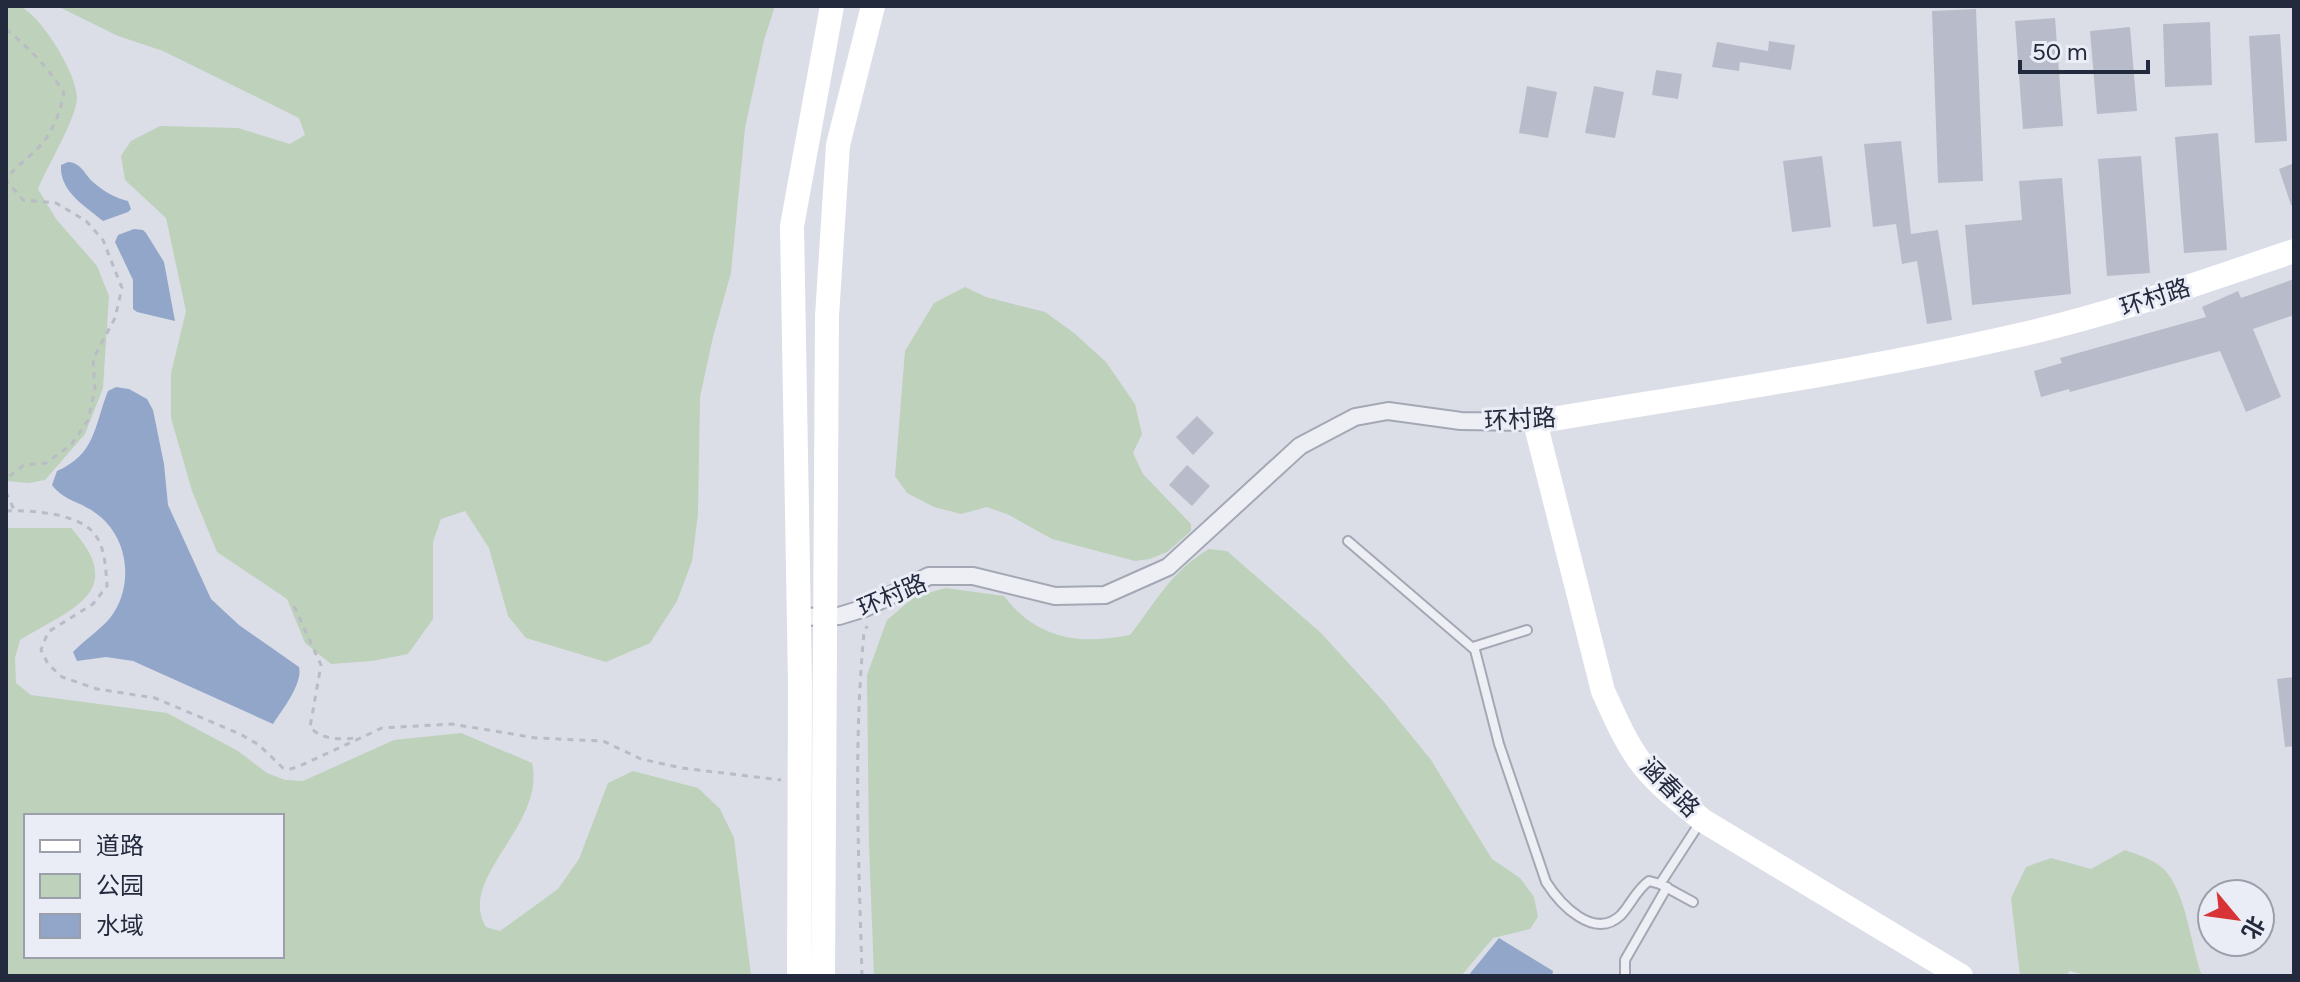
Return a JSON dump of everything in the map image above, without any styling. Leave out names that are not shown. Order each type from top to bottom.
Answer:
[{"type":"main road","points":[[799,976],[799,617],[792,226],[832,6]]},
{"type":"main road","points":[[823,976],[827,316],[838,145],[873,6]]},
{"type":"main road","name":"环村路","points":[[1535,422],[1838,371],[2015,336],[2134,305],[2294,251]]},
{"type":"main road","name":"涵春路","points":[[1535,422],[1603,691],[1642,764],[1702,820],[1961,976]]},
{"type":"street","name":"环村路","points":[[799,617],[825,618],[865,608],[929,576],[973,576],[1055,596],[1105,595],[1168,567],[1300,446],[1355,417],[1388,411],[1461,421],[1535,422]]},
{"type":"lane","points":[[1348,541],[1473,647],[1479,658],[1499,744],[1546,882],[1559,902],[1579,918],[1602,924],[1619,917],[1649,881],[1693,902]]},
{"type":"lane","points":[[1473,647],[1527,630]]},
{"type":"lane","points":[[1625,976],[1625,960],[1702,820]]},
{"type":"path","points":[[6,29],[42,63],[64,93],[60,114],[39,147],[14,167],[6,180],[23,200],[56,203],[86,221],[103,240],[122,288],[115,318],[93,359],[95,389],[88,420],[71,445],[46,463],[24,465],[6,479]]},
{"type":"path","points":[[6,492],[14,511]]},
{"type":"path","points":[[6,511],[64,514],[96,534],[106,565],[107,586],[93,604],[48,632],[41,650],[48,664],[62,677],[97,689],[155,698],[240,734],[259,745],[283,768],[291,769],[304,764],[382,728],[452,724],[536,738],[603,741],[641,759],[682,768],[771,780],[799,779]]},
{"type":"path","points":[[294,606],[321,665],[310,727],[315,733],[328,738],[362,737]]},
{"type":"path","points":[[862,976],[857,805],[858,693],[864,633],[868,624]]},
{"type":"green space","points":[[6,6],[18,6],[37,20],[65,61],[76,88],[77,98],[67,130],[38,189],[56,219],[97,266],[109,296],[103,388],[85,434],[45,480],[29,483],[6,481]]},
{"type":"green space","points":[[57,6],[775,6],[764,40],[745,128],[731,273],[700,397],[698,514],[692,561],[677,601],[650,643],[606,662],[526,638],[508,616],[489,548],[465,511],[441,519],[433,542],[433,619],[408,654],[372,661],[331,664],[305,643],[287,599],[217,552],[192,491],[171,418],[171,373],[186,311],[166,218],[125,180],[121,156],[131,141],[160,126],[238,128],[290,144],[305,135],[299,118],[163,51],[118,36]]},
{"type":"green space","points":[[965,287],[986,297],[1045,312],[1106,362],[1135,404],[1142,434],[1133,453],[1143,474],[1191,524],[1191,531],[1167,552],[1135,561],[1052,539],[1009,515],[987,507],[961,514],[934,507],[907,493],[895,476],[905,351],[934,303]]},
{"type":"green space","points":[[6,528],[71,528],[88,550],[95,569],[94,584],[86,597],[57,619],[20,640],[15,658],[16,683],[31,695],[167,713],[238,751],[267,773],[285,780],[303,781],[394,740],[461,733],[532,763],[533,786],[526,808],[482,890],[480,908],[486,927],[500,931],[558,889],[579,859],[608,783],[633,771],[698,788],[720,809],[734,838],[751,976],[6,976]]},
{"type":"green space","points":[[1209,549],[1227,551],[1321,633],[1384,702],[1431,760],[1492,859],[1520,878],[1534,897],[1538,917],[1530,929],[1493,938],[1461,976],[874,976],[867,675],[887,620],[914,597],[946,588],[1004,596],[1030,622],[1060,635],[1093,639],[1130,635],[1174,578]]},
{"type":"green space","points":[[2125,850],[2159,865],[2168,874],[2180,896],[2202,976],[2089,976],[2070,971],[2065,976],[2020,976],[2011,898],[2026,867],[2051,858],[2091,869]]},
{"type":"water","points":[[68,162],[80,167],[105,191],[128,201],[131,209],[103,221],[81,204],[64,183],[61,165]]},
{"type":"water","points":[[134,229],[146,233],[164,262],[175,321],[133,309],[133,280],[115,242],[118,235]]},
{"type":"water","points":[[116,387],[129,389],[147,399],[153,410],[164,464],[168,505],[211,599],[239,625],[299,667],[295,689],[273,724],[133,661],[106,657],[77,661],[73,652],[106,623],[118,605],[123,591],[124,562],[121,547],[106,522],[52,485],[57,471],[70,464],[87,447],[108,391]]},
{"type":"water","points":[[1499,938],[1553,971],[1552,976],[1468,976]]},
{"type":"building","points":[[1976,9],[1983,181],[1938,183],[1932,11]]},
{"type":"building","points":[[2055,18],[2063,126],[2023,129],[2015,21]]},
{"type":"building","points":[[2210,22],[2212,85],[2165,87],[2163,24]]},
{"type":"building","points":[[2130,27],[2137,111],[2097,114],[2090,31]]},
{"type":"building","points":[[2280,34],[2287,141],[2255,143],[2249,36]]},
{"type":"building","points":[[1769,41],[1795,45],[1791,70],[1740,62],[1739,71],[1712,67],[1717,42],[1768,51]]},
{"type":"building","points":[[1656,70],[1682,74],[1678,99],[1652,95]]},
{"type":"building","points":[[1527,86],[1557,92],[1548,138],[1519,133]]},
{"type":"building","points":[[1594,86],[1624,92],[1615,138],[1585,133]]},
{"type":"building","points":[[2218,133],[2227,250],[2184,253],[2175,137]]},
{"type":"building","points":[[1901,141],[1911,234],[1938,230],[1952,320],[1927,324],[1917,261],[1902,264],[1896,224],[1873,227],[1864,144]]},
{"type":"building","points":[[1822,156],[1831,227],[1792,232],[1783,161]]},
{"type":"building","points":[[2141,156],[2150,273],[2107,276],[2098,159]]},
{"type":"building","points":[[2294,163],[2294,205],[2291,205],[2279,169]]},
{"type":"building","points":[[2062,178],[2071,294],[1972,305],[1965,225],[2022,220],[2019,181]]},
{"type":"building","points":[[2294,279],[2294,315],[2253,329],[2281,397],[2246,412],[2220,351],[2041,397],[2034,371],[2062,363],[2060,358],[2206,317],[2202,307],[2238,291],[2241,298]]},
{"type":"building","points":[[1197,416],[1214,433],[1193,455],[1176,437]]},
{"type":"building","points":[[1187,465],[1210,486],[1192,506],[1169,485]]},
{"type":"building","points":[[2294,677],[2294,746],[2285,747],[2277,679]]}]
